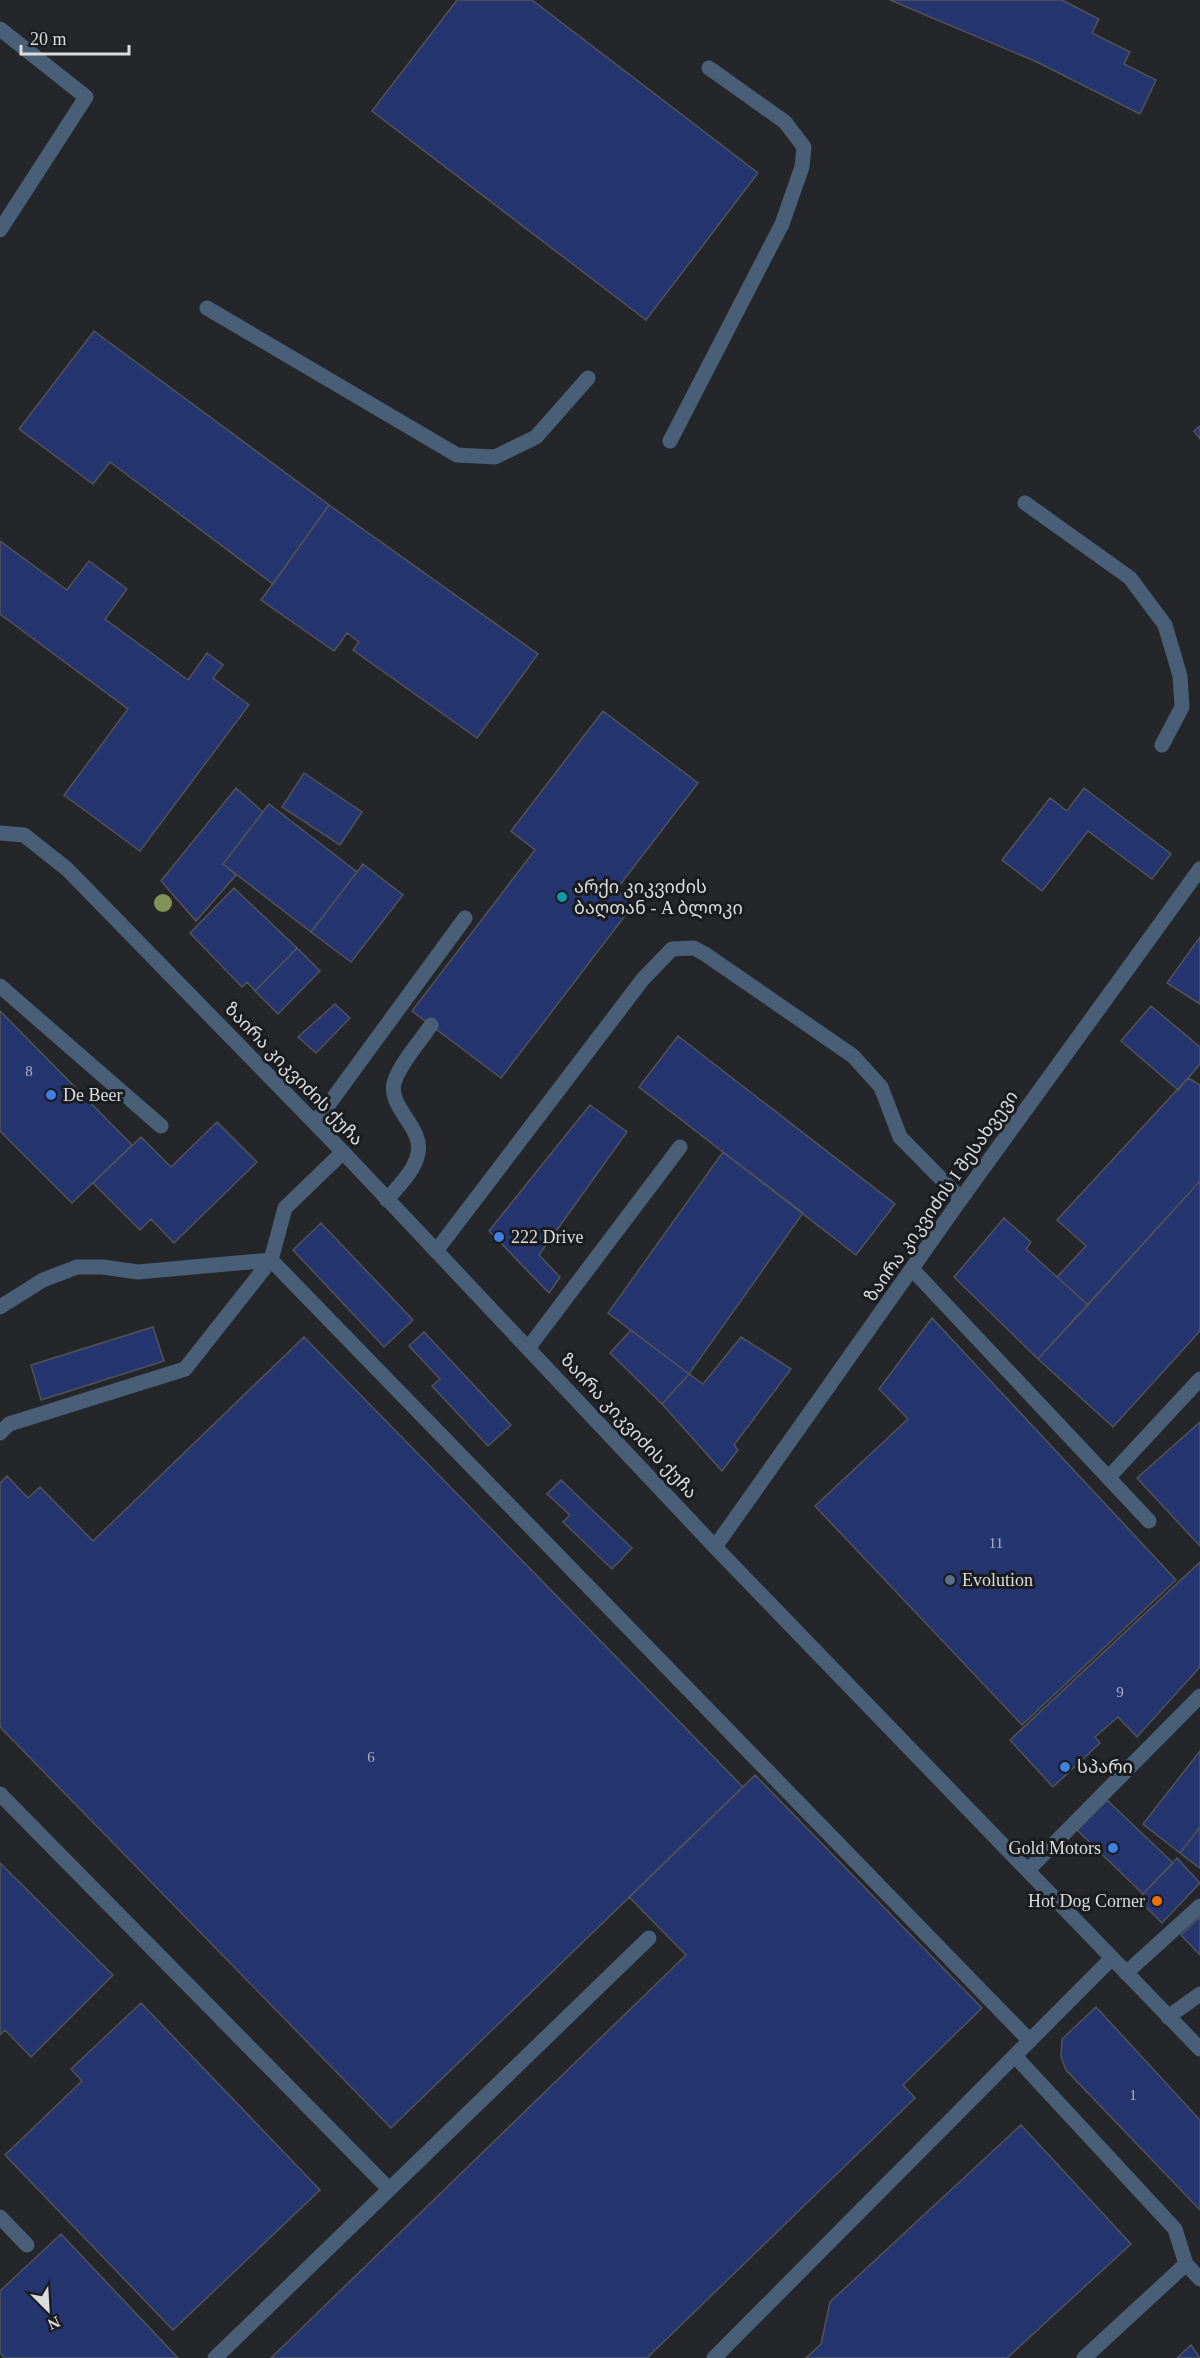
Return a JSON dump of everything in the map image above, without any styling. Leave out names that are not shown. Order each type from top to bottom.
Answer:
[{"type":"street","points":[[0,29],[86,97],[0,230]]},
{"type":"street","points":[[670,441],[782,224],[802,167],[804,147],[785,122],[709,68]]},
{"type":"street","points":[[207,308],[457,455],[495,457],[536,437],[588,378]]},
{"type":"street","points":[[1025,503],[1130,578],[1165,625],[1180,676],[1182,707],[1162,745]]},
{"type":"street","name":"ზაირა კიკვიძის ქუჩა","points":[[0,833],[24,835],[67,869],[343,1152],[715,1547],[1200,2049]]},
{"type":"street","name":"ზაირა კიკვიძის I შესახვევი","points":[[715,1547],[914,1270],[961,1198],[1200,869]]},
{"type":"street","points":[[315,1123],[465,918]]},
{"type":"street","points":[[436,1251],[643,979],[672,949],[694,948],[705,954],[853,1056],[881,1087],[900,1137],[961,1198]]},
{"type":"street","points":[[0,986],[161,1126]]},
{"type":"street","points":[[387,1200],[412,1168],[418,1154],[415,1134],[393,1092],[395,1080],[431,1025]]},
{"type":"street","points":[[529,1347],[680,1147]]},
{"type":"street","points":[[0,1433],[9,1424],[185,1369],[271,1260],[285,1208],[343,1152]]},
{"type":"street","points":[[0,1307],[43,1281],[77,1267],[103,1267],[138,1272],[271,1260]]},
{"type":"street","points":[[271,1260],[1030,2041]]},
{"type":"street","points":[[914,1270],[1149,1521]]},
{"type":"street","points":[[1109,1478],[1200,1380]]},
{"type":"street","points":[[1029,1870],[1200,1696]]},
{"type":"street","points":[[0,1794],[389,2189]]},
{"type":"street","points":[[1126,1973],[1200,1906]]},
{"type":"street","points":[[215,2358],[649,1938]]},
{"type":"street","points":[[714,2358],[1112,1958]]},
{"type":"street","points":[[1168,2017],[1200,1994]]},
{"type":"street","points":[[1015,2056],[1175,2229],[1186,2264],[1200,2279]]},
{"type":"street","points":[[0,2217],[27,2245]]},
{"type":"street","points":[[1084,2358],[1186,2264]]},
{"type":"building","points":[[457,0],[532,0],[758,173],[646,320],[372,111]]},
{"type":"building","points":[[890,0],[1062,0],[1099,19],[1092,33],[1130,52],[1124,64],[1156,80],[1140,114],[1037,62]]},
{"type":"building","points":[[94,331],[329,505],[273,584],[110,462],[93,484],[19,429]]},
{"type":"building","points":[[1200,426],[1200,439],[1194,431]]},
{"type":"building","points":[[329,505],[538,654],[477,738],[353,650],[359,642],[347,633],[334,651],[261,600]]},
{"type":"building","points":[[0,541],[67,590],[89,561],[127,589],[105,619],[188,680],[207,653],[223,665],[213,678],[249,705],[140,851],[64,795],[128,709],[0,614]]},
{"type":"building","name":"არქი კიკვიძის ბაღთან - A ბლოკი","points":[[603,711],[698,783],[616,890],[634,904],[501,1078],[412,1011],[535,850],[511,831]]},
{"type":"building","points":[[304,773],[362,812],[340,845],[282,807]]},
{"type":"building","points":[[236,788],[263,812],[223,864],[236,875],[196,921],[161,881]]},
{"type":"building","points":[[1084,788],[1171,854],[1152,879],[1088,831],[1042,891],[1002,860],[1050,798],[1067,811]]},
{"type":"building","points":[[269,804],[357,872],[311,932],[223,864]]},
{"type":"building","points":[[363,864],[403,895],[351,962],[311,932]]},
{"type":"building","points":[[234,888],[297,948],[255,991],[247,982],[242,987],[190,933]]},
{"type":"building","points":[[1200,937],[1200,1004],[1167,983]]},
{"type":"building","points":[[297,948],[320,971],[278,1014],[255,991]]},
{"type":"building","points":[[335,1004],[350,1018],[316,1053],[298,1037]]},
{"type":"building","points":[[1151,1006],[1200,1047],[1200,1064],[1178,1090],[1121,1041]]},
{"type":"building","points":[[0,1011],[132,1145],[72,1203],[0,1131]]},
{"type":"building","points":[[678,1036],[895,1204],[856,1255],[639,1087]]},
{"type":"building","points":[[1188,1078],[1200,1085],[1200,1181],[1088,1305],[1057,1277],[1086,1246],[1057,1220]]},
{"type":"building","points":[[590,1105],[627,1132],[539,1255],[560,1277],[549,1293],[489,1231]]},
{"type":"building","points":[[217,1122],[257,1162],[174,1243],[151,1219],[140,1230],[93,1183],[141,1137],[171,1167]]},
{"type":"building","points":[[723,1152],[803,1213],[689,1374],[608,1313]]},
{"type":"building","points":[[1200,1181],[1200,1331],[1113,1427],[1038,1359]]},
{"type":"building","points":[[1004,1218],[1031,1242],[1026,1249],[1088,1305],[1038,1359],[954,1277]]},
{"type":"building","points":[[321,1223],[413,1320],[384,1347],[293,1250]]},
{"type":"building","points":[[932,1318],[1176,1580],[1022,1725],[815,1506],[908,1419],[879,1389]]},
{"type":"building","points":[[153,1327],[164,1361],[41,1400],[31,1365]]},
{"type":"building","points":[[631,1330],[689,1374],[662,1404],[610,1353]]},
{"type":"building","points":[[424,1332],[511,1425],[488,1446],[432,1386],[440,1379],[409,1346]]},
{"type":"building","points":[[304,1337],[743,1787],[391,2128],[0,1727],[0,1483],[7,1476],[28,1498],[40,1487],[93,1541]]},
{"type":"building","points":[[741,1337],[791,1369],[734,1445],[738,1450],[722,1471],[662,1404],[689,1374],[703,1384]]},
{"type":"building","points":[[1200,1422],[1200,1546],[1137,1478]]},
{"type":"building","points":[[561,1480],[632,1548],[612,1569],[563,1522],[570,1515],[547,1494]]},
{"type":"building","points":[[1200,1562],[1200,1667],[1137,1737],[1118,1717],[1095,1737],[1100,1743],[1053,1787],[1010,1740]]},
{"type":"building","points":[[1200,1751],[1200,1827],[1180,1853],[1143,1824]]},
{"type":"building","points":[[755,1775],[982,2008],[903,2085],[915,2098],[647,2358],[271,2358],[686,1955],[629,1897]]},
{"type":"building","points":[[1107,1800],[1173,1863],[1143,1894],[1077,1830]]},
{"type":"building","points":[[1200,1827],[1200,1868],[1180,1853]]},
{"type":"building","points":[[1177,1858],[1200,1883],[1162,1923],[1138,1899]]},
{"type":"building","points":[[0,1863],[113,1975],[31,2057],[5,2030],[0,2035]]},
{"type":"building","points":[[1200,1917],[1200,1955],[1181,1935]]},
{"type":"building","points":[[141,2003],[320,2190],[173,2330],[5,2155],[82,2081],[71,2069]]},
{"type":"building","points":[[1096,2007],[1200,2120],[1200,2210],[1066,2070],[1061,2057],[1062,2039]]},
{"type":"building","points":[[1021,2125],[1131,2244],[1007,2358],[806,2358],[821,2344],[830,2302]]},
{"type":"building","points":[[61,2234],[178,2358],[5,2358],[0,2353],[0,2291]]},
{"type":"building","points":[[1191,2345],[1200,2358],[1177,2358]]},
{"type":"place","name":"არქი კიკვიძის ბაღთან - A ბლოკი","points":[[562,897]]},
{"type":"place","name":"De Beer","points":[[51,1095]]},
{"type":"place","name":"222 Drive","points":[[499,1237]]},
{"type":"place","name":"Evolution","points":[[950,1580]]},
{"type":"place","name":"სპარი","points":[[1065,1767]]},
{"type":"place","name":"Gold Motors","points":[[1113,1848]]},
{"type":"place","name":"Hot Dog Corner","points":[[1157,1901]]}]
